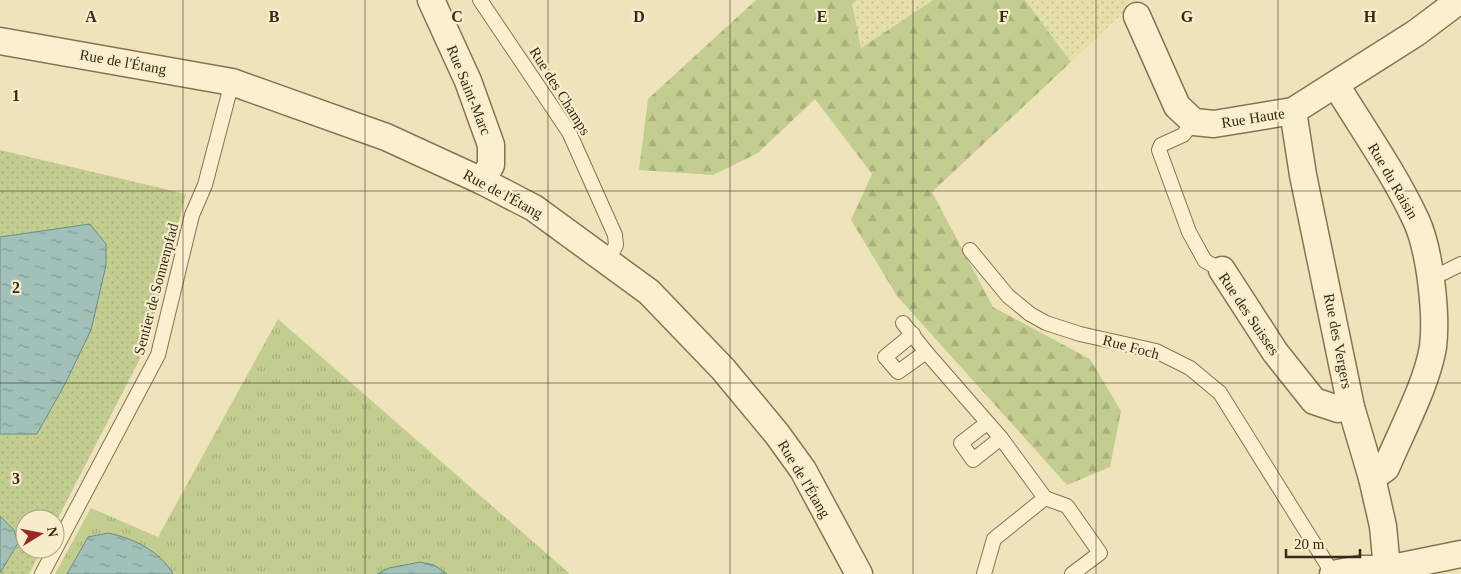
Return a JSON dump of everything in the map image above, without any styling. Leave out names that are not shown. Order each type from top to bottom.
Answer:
[{"type":"street","name":"Rue Saint-Marc","points":[[431,0],[468,81],[491,145],[491,165],[482,181]]},
{"type":"street","name":"Rue Haute","points":[[1194,122],[1214,124],[1293,111],[1416,33],[1460,0]]},
{"type":"street","points":[[1137,16],[1177,106],[1194,122]]},
{"type":"street","name":"Rue de l'Étang","points":[[0,41],[232,82],[386,137],[482,181],[534,208],[649,292],[688,330],[777,434],[803,470],[859,574]]},
{"type":"street","name":"Rue du Raisin","points":[[1336,85],[1417,221],[1434,305],[1433,347],[1426,374],[1386,468],[1372,478]]},
{"type":"street","name":"Rue des Vergers","points":[[1293,111],[1304,175],[1351,407],[1372,478],[1383,526],[1389,571]]},
{"type":"street","name":"Rue des Suisses","points":[[1222,270],[1274,352],[1314,401],[1338,409],[1351,407]]},
{"type":"street","name":"Rue Foch","points":[[1333,574],[1359,569],[1389,571],[1461,554]]},
{"type":"lane","name":"Rue des Champs","points":[[480,0],[569,132],[615,235],[616,245],[608,261]]},
{"type":"lane","name":"Sentier de Sonnenpfad","points":[[42,574],[158,355],[192,215],[205,185],[232,82]]},
{"type":"lane","name":"Rue des Suisses","points":[[1194,122],[1183,135],[1161,145],[1159,150],[1189,232],[1205,261],[1213,267],[1222,270]]},
{"type":"lane","name":"Rue Foch","points":[[970,250],[1008,296],[1030,314],[1046,323],[1080,334],[1156,351],[1190,368],[1220,393],[1333,574]]},
{"type":"lane","points":[[1429,276],[1443,273],[1461,264]]},
{"type":"lane","points":[[904,323],[926,352],[1002,438],[1044,498],[1067,506],[1100,553],[1072,574]]},
{"type":"lane","points":[[912,334],[885,357],[898,372],[926,352]]},
{"type":"lane","points":[[987,423],[960,443],[973,460],[1002,438]]},
{"type":"lane","points":[[984,574],[994,539],[1044,498]]},
{"type":"shaded area","points":[[857,0],[933,0],[860,48],[852,3]]},
{"type":"shaded area","points":[[1025,0],[1130,0],[1124,12],[1071,62]]},
{"type":"green space","points":[[756,0],[857,0],[852,4],[861,48],[933,0],[1025,0],[1071,62],[932,192],[993,307],[1090,359],[1121,411],[1110,467],[1067,485],[897,296],[851,220],[872,174],[815,99],[758,153],[713,175],[639,170],[648,99]]},
{"type":"green space","points":[[0,150],[186,194],[146,347],[63,509],[15,509],[15,559],[37,559],[29,574],[0,574]]},
{"type":"green space","points":[[278,319],[570,574],[55,574],[63,559],[65,559],[65,556],[91,508],[158,537]]},
{"type":"water","points":[[90,224],[106,244],[106,265],[91,330],[65,384],[37,434],[0,434],[0,237]]},
{"type":"water","points":[[0,516],[14,530],[15,548],[0,573]]},
{"type":"water","points":[[108,533],[127,538],[153,552],[168,566],[173,574],[67,574],[88,537]]},
{"type":"water","points":[[420,562],[434,565],[447,574],[377,574],[389,568]]}]
